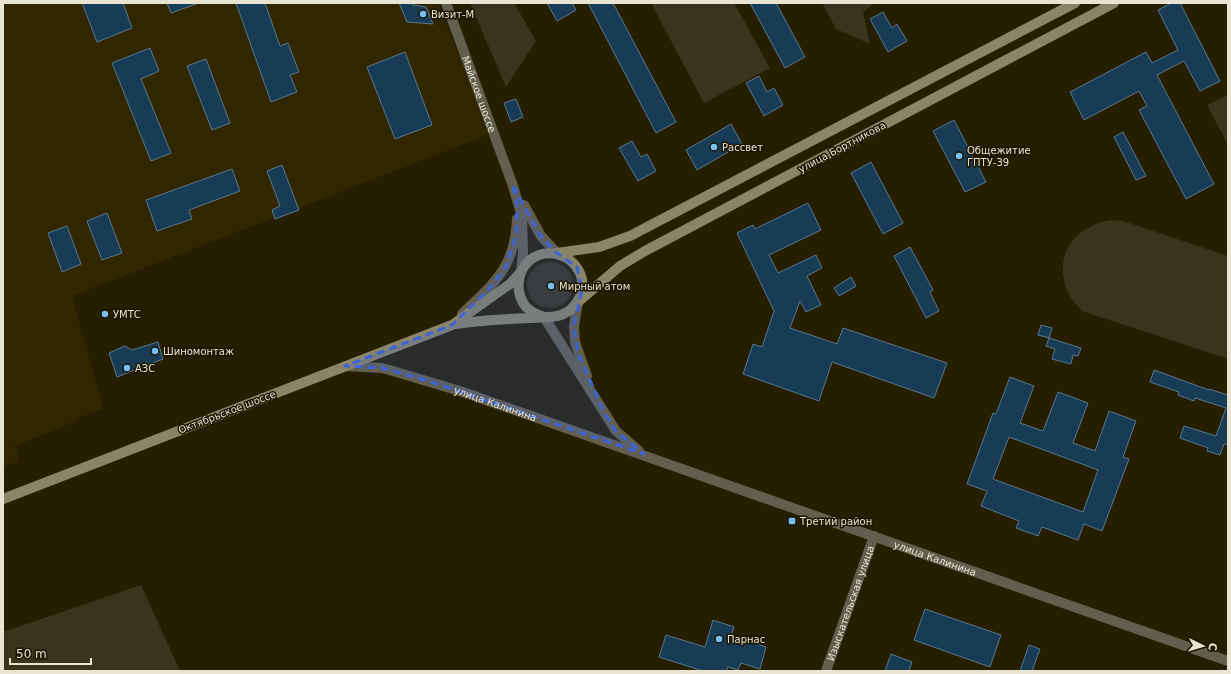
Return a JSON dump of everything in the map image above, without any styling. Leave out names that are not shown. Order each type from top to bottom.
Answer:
[{"type":"main road","name":"улица Бортникова","points":[[557,253],[599,247],[630,236],[1075,3]]},
{"type":"main road","name":"улица Бортникова","points":[[578,302],[620,266],[645,251],[1109,4]]},
{"type":"main road","points":[[557,253],[569,258],[577,267],[582,278],[582,290],[578,302],[570,311],[560,316],[544,317],[535,314],[527,307],[520,297],[518,285],[521,272],[529,261],[541,254],[557,253]]},
{"type":"main road","name":"Октябрьское шоссе","points":[[452,325],[510,284],[521,272]]},
{"type":"main road","name":"Октябрьское шоссе","points":[[3,499],[452,325],[477,321],[544,317]]},
{"type":"street","name":"Майское шоссе","points":[[446,3],[513,186],[522,217],[523,252],[521,272]]},
{"type":"street","name":"Майское шоссе","points":[[513,186],[541,236],[557,253]]},
{"type":"street","name":"Майское шоссе","points":[[452,325],[488,290],[505,268],[512,251],[516,235],[517,204],[513,186]]},
{"type":"street","name":"улица Калинина","points":[[578,302],[574,326],[575,342],[593,395]]},
{"type":"street","name":"улица Калинина","points":[[544,317],[616,431],[644,454]]},
{"type":"street","name":"улица Калинина","points":[[345,366],[382,368],[428,380],[644,454],[1228,661]]},
{"type":"street","name":"Изыскательская улица","points":[[826,671],[874,536]]},
{"type":"highlighted area","points":[[513,186],[541,236],[557,253],[577,267],[582,290],[574,326],[578,353],[604,412],[616,431],[644,454],[428,381],[382,368],[345,366],[452,325],[488,290],[505,268],[516,235],[517,204]]},
{"type":"shaded area","points":[[3,3],[438,3],[490,134],[72,296],[103,409],[73,420],[74,422],[15,446],[20,461],[3,467]]},
{"type":"shaded area","points":[[470,3],[514,3],[536,41],[506,87]]},
{"type":"shaded area","points":[[651,3],[734,3],[770,68],[704,103]]},
{"type":"shaded area","points":[[822,3],[875,3],[863,12],[870,44],[836,29]]},
{"type":"shaded area","points":[[1228,95],[1228,145],[1207,105]]},
{"type":"shaded area","points":[[1112,220],[1123,221],[1228,256],[1228,359],[1082,311],[1076,305],[1069,294],[1064,280],[1063,268],[1065,256],[1070,245],[1077,236],[1087,228]]},
{"type":"shaded area","points":[[545,262],[555,262],[563,266],[569,272],[573,280],[573,290],[569,298],[563,304],[555,308],[545,308],[537,304],[531,298],[527,290],[527,280],[531,272],[537,266]]},
{"type":"shaded area","points":[[141,585],[180,671],[3,671],[3,632]]},
{"type":"building","points":[[82,3],[123,3],[132,28],[97,42]]},
{"type":"building","points":[[167,3],[196,3],[196,4],[171,13]]},
{"type":"building","points":[[236,3],[265,3],[280,46],[288,43],[299,72],[290,75],[297,92],[271,102]]},
{"type":"building","points":[[399,3],[413,3],[413,5],[426,7],[433,24],[407,22]]},
{"type":"building","points":[[547,3],[572,3],[576,10],[557,21]]},
{"type":"building","points":[[588,3],[613,3],[676,122],[656,133]]},
{"type":"building","points":[[750,3],[776,3],[805,57],[785,68]]},
{"type":"building","points":[[1171,3],[1180,3],[1220,81],[1200,91],[1184,61],[1157,75],[1214,184],[1186,199],[1139,110],[1147,106],[1139,91],[1084,120],[1070,92],[1146,52],[1152,63],[1178,50],[1158,10]]},
{"type":"building","points":[[883,12],[892,28],[897,24],[907,41],[888,52],[870,19]]},
{"type":"building","points":[[150,48],[159,71],[141,79],[171,153],[151,161],[112,63]]},
{"type":"building","points":[[405,52],[432,125],[395,139],[367,67]]},
{"type":"building","points":[[206,59],[230,123],[212,130],[187,66]]},
{"type":"building","points":[[759,76],[767,92],[774,88],[783,105],[764,116],[746,83]]},
{"type":"building","points":[[516,99],[523,117],[511,122],[504,103]]},
{"type":"building","name":"Общежитие ГПТУ-39","points":[[954,120],[986,182],[965,192],[933,131]]},
{"type":"building","name":"Рассвет","points":[[731,124],[742,144],[697,170],[686,150]]},
{"type":"building","points":[[1123,132],[1146,176],[1136,180],[1114,137]]},
{"type":"building","points":[[632,141],[641,157],[647,154],[656,171],[638,181],[619,148]]},
{"type":"building","points":[[871,162],[903,223],[883,234],[851,173]]},
{"type":"building","points":[[282,165],[299,210],[275,219],[272,210],[280,206],[267,171]]},
{"type":"building","points":[[232,169],[240,191],[189,210],[192,219],[157,231],[146,200]]},
{"type":"building","points":[[808,203],[821,230],[769,255],[778,273],[816,255],[822,268],[807,276],[821,305],[806,312],[800,301],[790,328],[837,344],[843,328],[947,363],[934,398],[832,362],[819,401],[743,374],[753,344],[762,347],[774,311],[737,233],[753,225],[755,229]]},
{"type":"building","points":[[107,213],[122,253],[102,260],[87,221]]},
{"type":"building","points":[[67,226],[81,264],[62,272],[48,233]]},
{"type":"building","points":[[910,247],[933,290],[930,292],[939,311],[926,318],[894,256]]},
{"type":"building","points":[[851,277],[856,286],[839,296],[834,288]]},
{"type":"building","points":[[1041,325],[1052,328],[1049,338],[1038,335]]},
{"type":"building","points":[[1049,338],[1081,348],[1078,356],[1073,355],[1071,364],[1052,359],[1055,349],[1046,346]]},
{"type":"building","name":"АЗС","points":[[158,342],[163,359],[117,377],[109,353],[125,346],[132,350]]},
{"type":"building","points":[[1154,370],[1209,390],[1228,395],[1228,445],[1224,444],[1220,455],[1207,451],[1208,448],[1180,438],[1184,426],[1216,436],[1226,408],[1195,398],[1194,401],[1178,395],[1179,392],[1150,382]]},
{"type":"building","points":[[1010,377],[1034,386],[1020,423],[1043,431],[1058,392],[1088,403],[1073,443],[1095,451],[1109,411],[1136,421],[1123,457],[1129,459],[1102,531],[1084,524],[1078,540],[1042,527],[1038,536],[1016,528],[1019,521],[981,506],[987,491],[967,484],[993,413],[996,414]],"holes":[[[1009,437],[1098,470],[1083,512],[993,479]]]},
{"type":"building","points":[[925,609],[1001,635],[990,667],[914,640]]},
{"type":"building","points":[[713,620],[734,627],[731,636],[766,647],[760,669],[741,663],[738,670],[728,667],[726,671],[703,671],[659,657],[666,635],[705,647]]},
{"type":"building","points":[[1029,645],[1040,649],[1032,671],[1020,671]]},
{"type":"building","points":[[891,654],[912,662],[909,671],[885,671]]},
{"type":"place","name":"Визит-М","points":[[423,14]]},
{"type":"place","name":"Рассвет","points":[[714,147]]},
{"type":"place","name":"Общежитие ГПТУ-39","points":[[959,156]]},
{"type":"place","name":"Мирный атом","points":[[551,286]]},
{"type":"place","name":"УМТС","points":[[105,314]]},
{"type":"place","name":"Шиномонтаж","points":[[155,351]]},
{"type":"place","name":"АЗС","points":[[127,368]]},
{"type":"place","name":"Третий район","points":[[792,521]]},
{"type":"place","name":"Парнас","points":[[719,639]]}]
